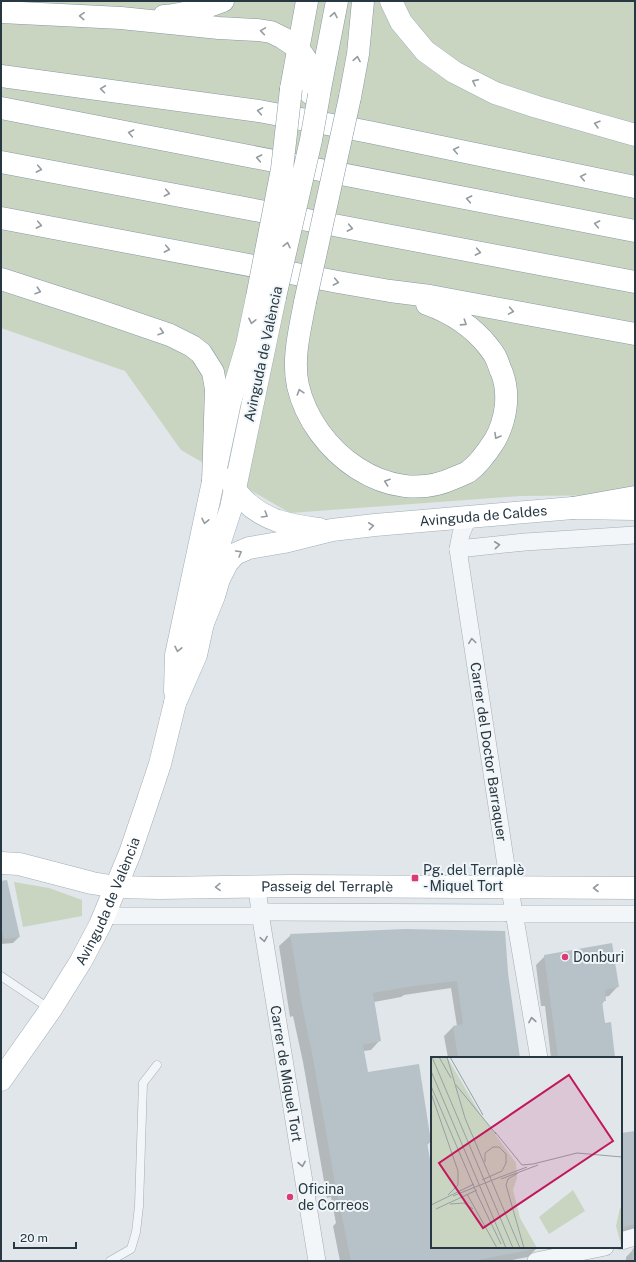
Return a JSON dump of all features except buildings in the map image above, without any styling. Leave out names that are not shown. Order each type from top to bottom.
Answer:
[{"type":"main road","points":[[121,18],[171,16],[204,9],[223,1]]},
{"type":"main road","points":[[298,48],[307,1]]},
{"type":"main road","name":"Avinguda de València","points":[[174,703],[196,655],[203,623],[209,575],[231,508],[235,490],[266,297],[282,170],[306,92],[337,1]]},
{"type":"main road","points":[[363,1],[358,54],[350,98],[305,302],[298,344],[298,385],[306,409],[318,430],[331,447],[351,464],[376,478],[398,486],[421,487],[444,483],[468,472],[487,453],[501,428],[507,400],[504,378],[495,355],[469,326],[430,305],[390,291]]},
{"type":"main road","points":[[391,1],[401,22],[425,51],[454,72],[495,93],[537,107],[635,134]]},
{"type":"main road","points":[[1,12],[121,18],[271,32],[298,48],[306,58],[311,71],[306,92]]},
{"type":"main road","points":[[1,76],[259,111],[369,132],[635,188]]},
{"type":"main road","name":"Avinguda de València","points":[[1,1080],[51,1009],[81,961],[100,925],[130,853],[160,764],[174,703],[176,655],[230,402],[247,345],[266,297],[311,140],[306,92]]},
{"type":"main road","points":[[1,108],[635,232]]},
{"type":"main road","points":[[1,162],[635,282]]},
{"type":"main road","points":[[1,218],[390,291],[430,296],[635,334]]},
{"type":"main road","points":[[1,279],[170,335],[192,346],[201,354],[213,372],[216,389],[213,483]]},
{"type":"main road","name":"Avinguda de Caldes","points":[[247,345],[247,376],[244,410],[230,469],[235,490],[250,506],[268,518],[286,524],[332,530]]},
{"type":"main road","points":[[573,508],[635,497]]},
{"type":"main road","name":"Avinguda de Caldes","points":[[203,623],[219,579],[227,563],[236,554],[249,548],[284,542],[332,530],[375,525],[573,508],[635,509]]},
{"type":"main road","name":"Passeig del Terraplè","points":[[1,863],[19,864],[92,883],[116,887],[160,888],[292,886],[635,888]]},
{"type":"street","name":"Carrer del Doctor Barraquer","points":[[468,518],[461,534],[458,549],[510,888],[539,1057]]},
{"type":"street","points":[[458,549],[524,542],[635,535]]},
{"type":"street","name":"Carrer de Miquel Tort","points":[[257,887],[317,1261]]},
{"type":"street","name":"Passeig del Terraplè","points":[[114,916],[259,914],[504,914]]},
{"type":"street","points":[[525,914],[635,914]]},
{"type":"street","points":[[622,1241],[635,1237]]},
{"type":"street","points":[[536,1261],[600,1248]]},
{"type":"lane","points":[[1,976],[51,1009]]},
{"type":"lane","points":[[110,1261],[131,1249],[136,1232],[139,1206],[143,1083],[157,1065]]},
{"type":"green space","points":[[1,1],[635,1],[635,495],[520,496],[290,513],[181,450],[125,371],[1,328]]},
{"type":"green space","points":[[14,882],[49,888],[82,900],[82,916],[23,927]]},
{"type":"place","name":"Pg. del Terraplè - Miquel Tort","points":[[415,878]]},
{"type":"place","name":"Donburi","points":[[565,957]]},
{"type":"place","name":"Oficina de Correos","points":[[290,1197]]}]
